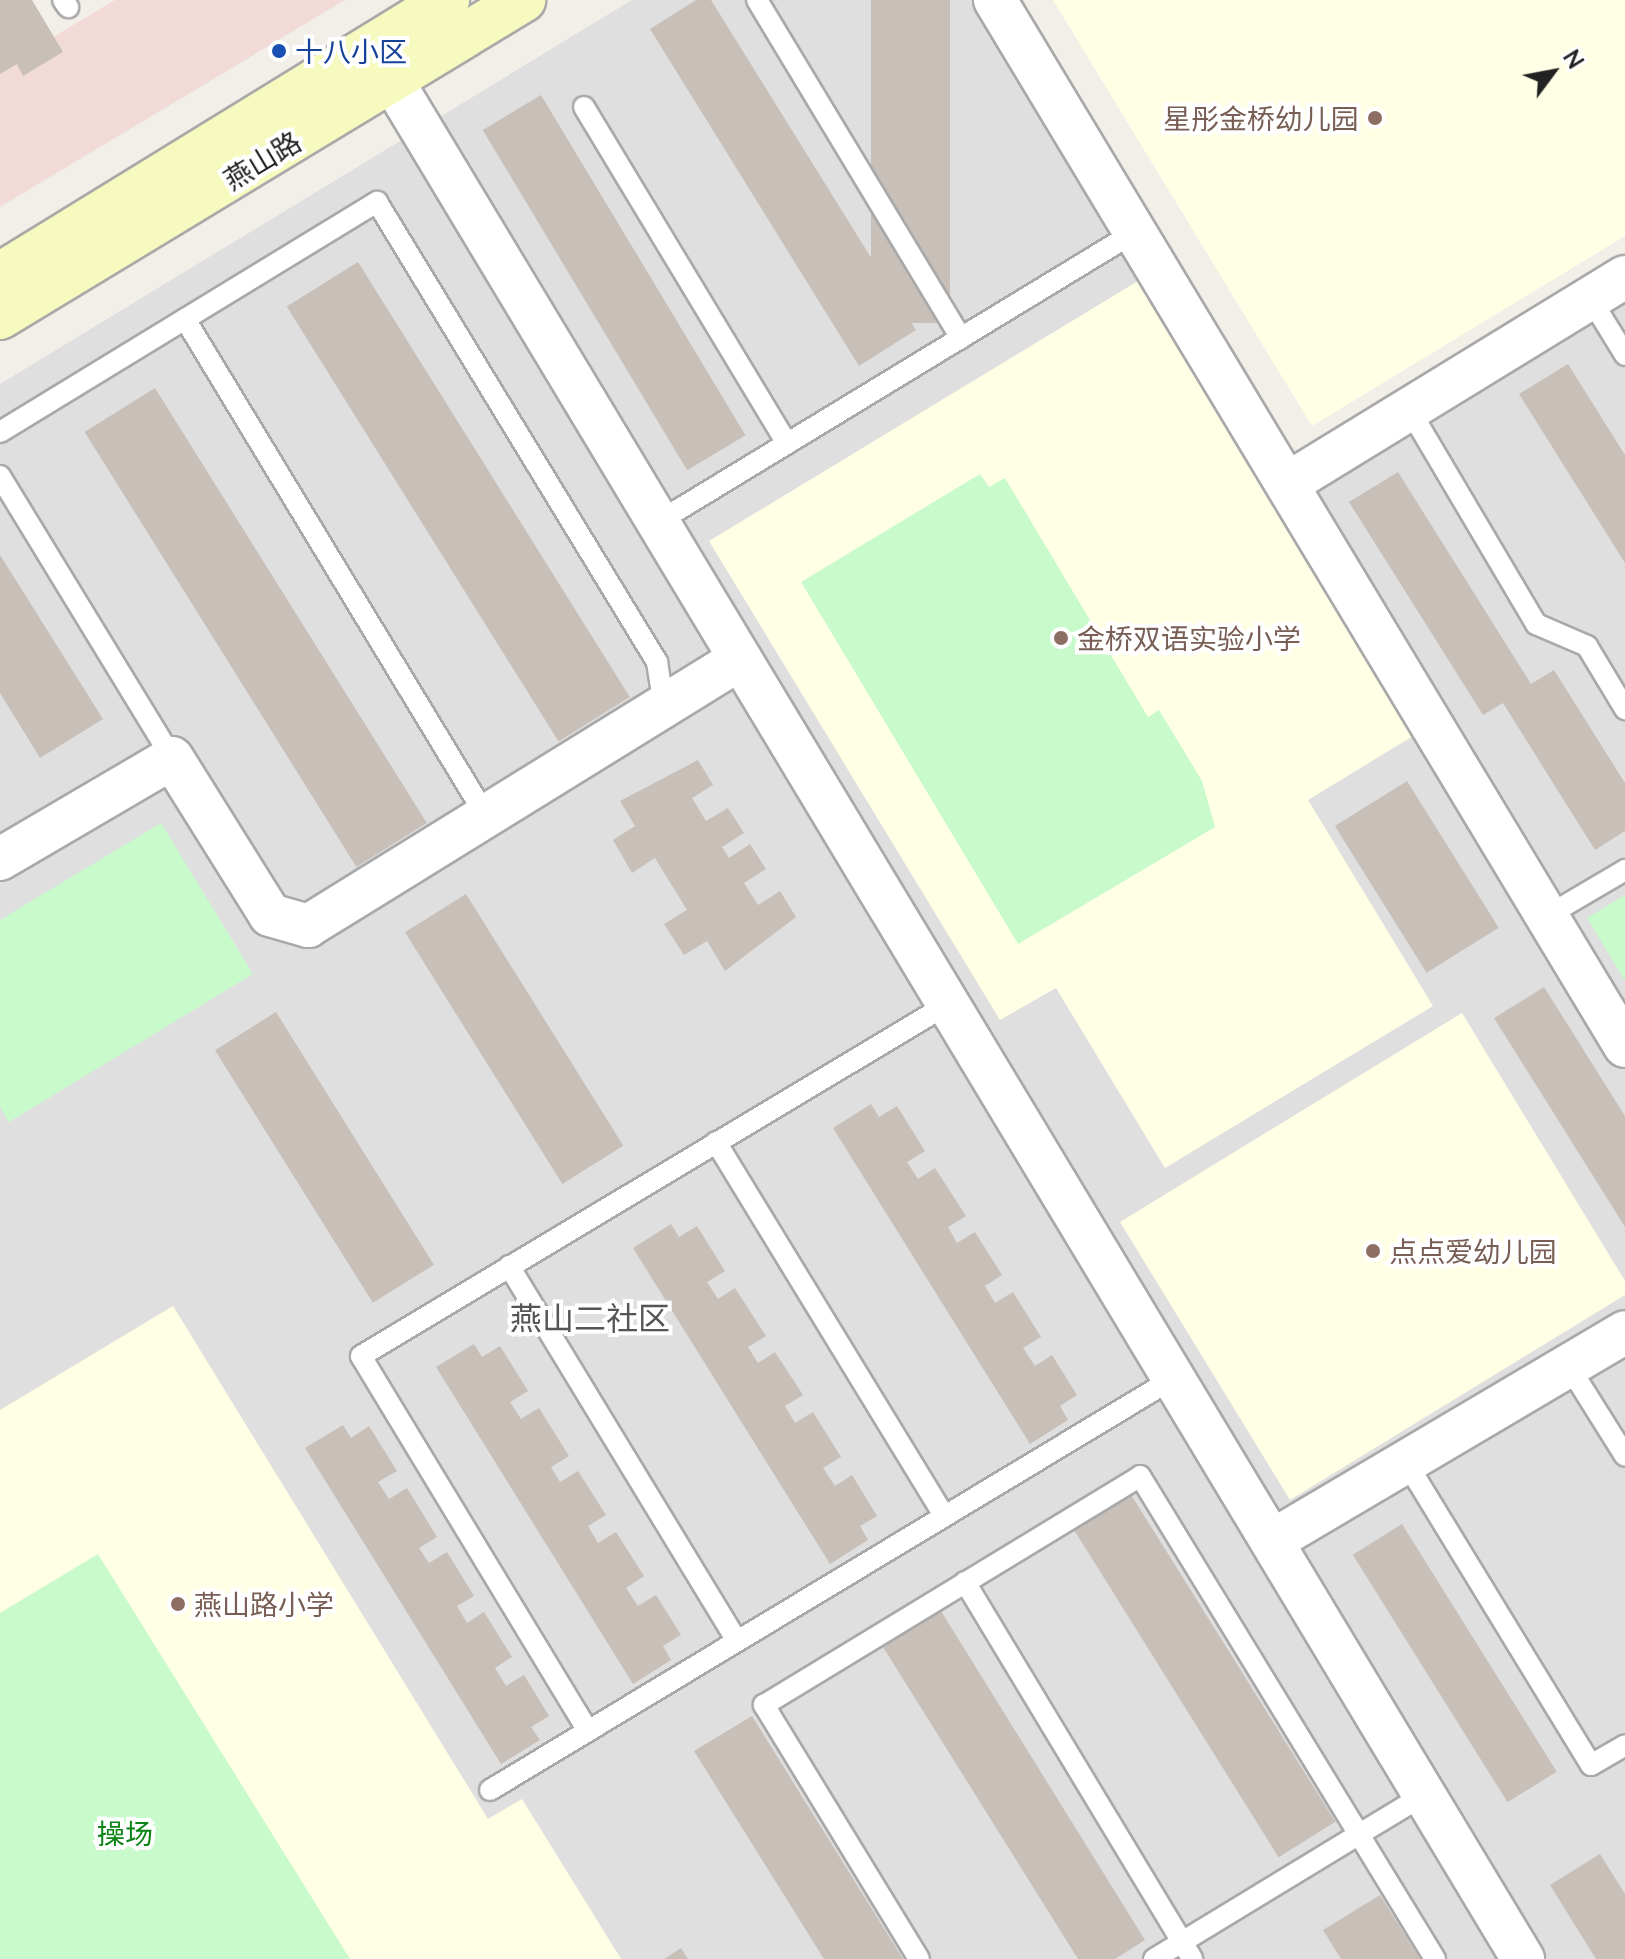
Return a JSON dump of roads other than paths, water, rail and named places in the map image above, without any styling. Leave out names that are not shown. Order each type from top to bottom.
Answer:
[{"type":"main road","name":"燕山路","points":[[0,275],[447,0]]},
{"type":"main road","name":"燕山路","points":[[0,317],[393,82],[523,0]]},
{"type":"street","points":[[995,0],[1625,1046]]},
{"type":"street","points":[[393,82],[1523,1959]]},
{"type":"street","points":[[1287,484],[1625,277]]},
{"type":"street","points":[[0,859],[172,758],[270,915],[308,926],[740,659]]},
{"type":"street","points":[[1272,1541],[1625,1332]]},
{"type":"lane","points":[[757,0],[961,338]]},
{"type":"lane","points":[[584,107],[787,443]]},
{"type":"lane","points":[[0,432],[377,202],[657,662],[664,706]]},
{"type":"lane","points":[[658,522],[1135,232]]},
{"type":"lane","points":[[1590,298],[1625,355]]},
{"type":"lane","points":[[185,319],[486,816]]},
{"type":"lane","points":[[1409,409],[1536,624],[1587,646],[1625,709]]},
{"type":"lane","points":[[0,476],[172,758]]},
{"type":"lane","points":[[1547,916],[1625,870]]},
{"type":"lane","points":[[588,1731],[361,1356],[948,1004]]},
{"type":"lane","points":[[716,1142],[944,1516]]},
{"type":"lane","points":[[509,1266],[737,1641]]},
{"type":"lane","points":[[1568,1365],[1625,1456]]},
{"type":"lane","points":[[490,1790],[1174,1378]]},
{"type":"lane","points":[[1406,1462],[1591,1765],[1625,1745]]},
{"type":"lane","points":[[919,1959],[764,1705],[1140,1476],[1435,1959]]},
{"type":"lane","points":[[965,1582],[1187,1950]]},
{"type":"lane","points":[[1154,1959],[1187,1950],[1359,1834],[1424,1795]]},
{"type":"place","name":"十八小区","points":[[279,51]]},
{"type":"place","name":"星彤金桥幼儿园","points":[[1375,118]]},
{"type":"place","name":"金桥双语实验小学","points":[[1061,638]]},
{"type":"place","name":"点点爱幼儿园","points":[[1373,1251]]},
{"type":"place","name":"燕山路小学","points":[[178,1604]]},
{"type":"district","name":"燕山二社区","points":[[590,1318]]},
{"type":"park label","name":"操场","points":[[125,1833]]}]
